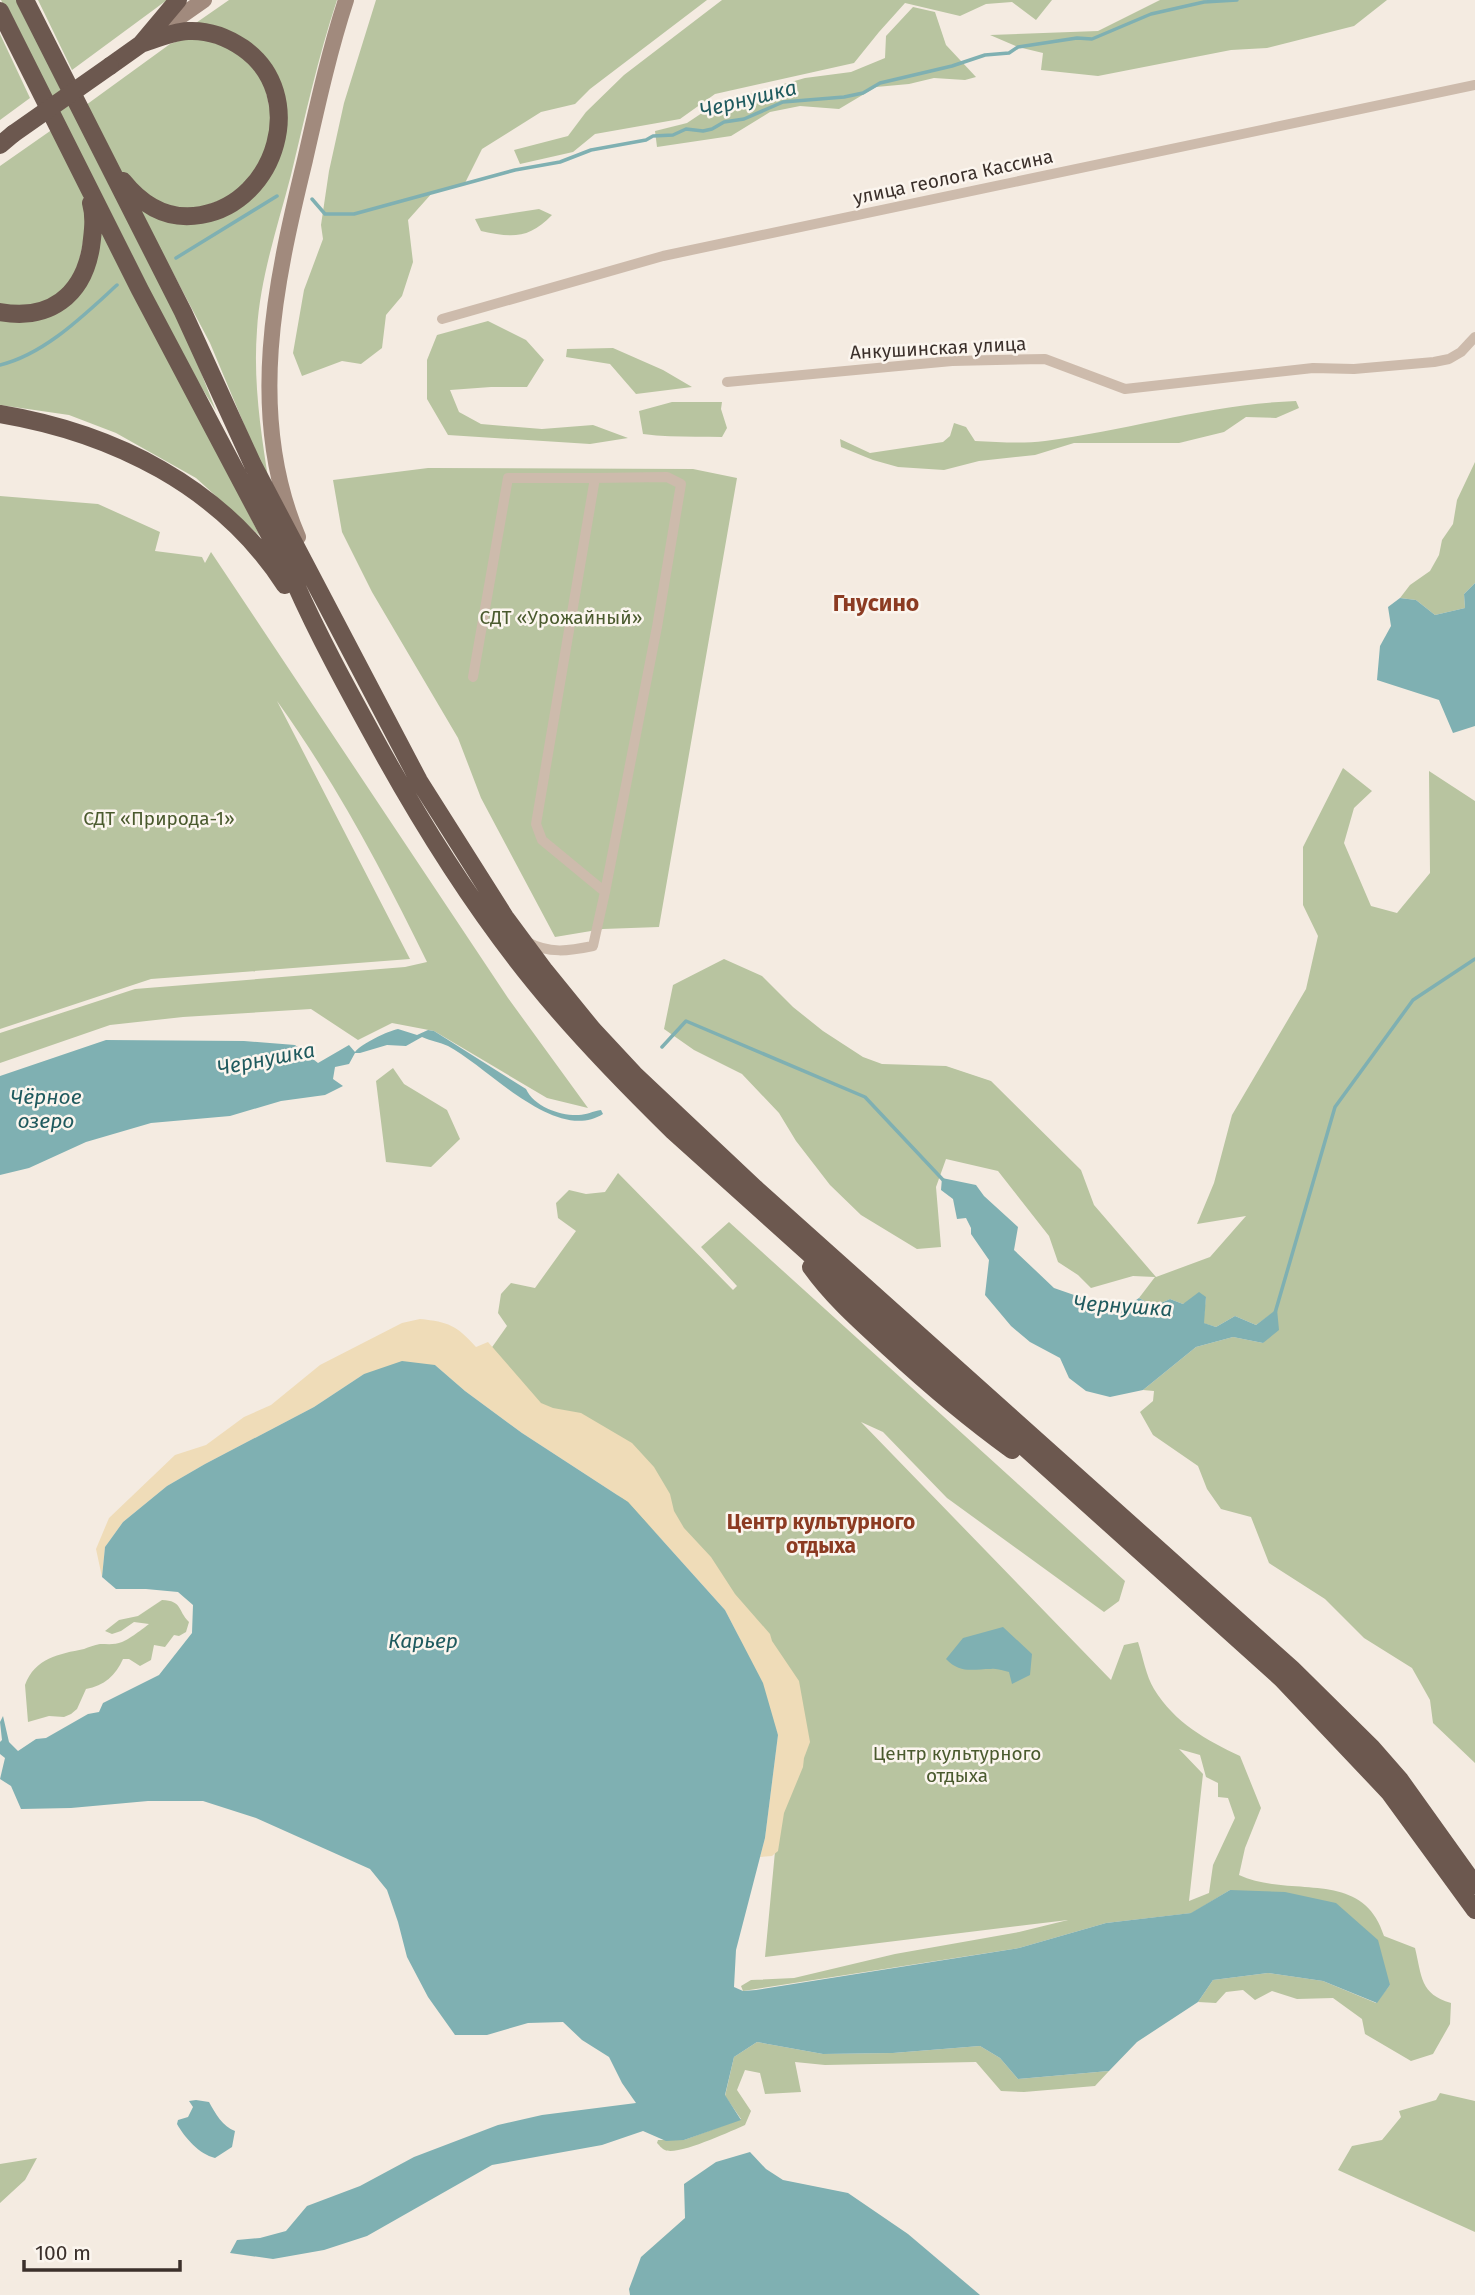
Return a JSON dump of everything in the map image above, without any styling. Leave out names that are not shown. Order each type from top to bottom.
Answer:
[{"type":"highway","points":[[3,141],[141,44],[178,0]]},
{"type":"highway","points":[[28,5],[183,312],[253,465],[419,782],[475,871],[564,995],[593,1030],[673,1111],[783,1213],[1216,1599],[1328,1704],[1400,1780],[1475,1885]]},
{"type":"highway","points":[[0,11],[83,179],[295,583],[316,631],[398,782],[434,842],[534,982],[625,1084],[777,1227],[1282,1679],[1361,1760],[1410,1820],[1475,1910]]},
{"type":"highway","points":[[0,20],[12,34]]},
{"type":"highway","points":[[104,158],[134,196],[146,205],[169,215],[188,218],[208,214],[247,193],[260,178],[277,139],[279,106],[275,87],[268,72],[253,55],[235,42],[202,32],[173,34],[141,44]]},
{"type":"highway","points":[[0,312],[26,314],[48,309],[66,298],[80,281],[89,258],[93,230],[92,208],[83,179]]},
{"type":"highway","points":[[0,414],[56,425],[88,435],[124,449],[171,475],[214,507],[259,550],[316,631]]},
{"type":"main road","points":[[141,44],[204,0]]},
{"type":"main road","points":[[334,620],[295,530],[281,485],[273,444],[269,359],[282,259],[315,115],[346,0]]},
{"type":"street","name":"улица геолога Кассина","points":[[442,318],[663,256],[1475,85]]},
{"type":"street","name":"Анкушинская улица","points":[[727,382],[951,361],[1045,359],[1125,389],[1313,368],[1354,369],[1449,359],[1461,352],[1475,337]]},
{"type":"street","points":[[473,677],[508,478],[667,477],[681,484],[657,626],[593,946],[565,951],[547,950],[522,940]]},
{"type":"street","points":[[595,478],[536,824],[542,840],[605,892]]},
{"type":"green space","points":[[1,0],[18,0],[190,344],[216,411],[181,354]]},
{"type":"green space","points":[[38,0],[167,0],[72,70]]},
{"type":"green space","points":[[229,0],[337,0],[270,252],[259,310],[257,388],[269,484],[210,343],[137,205],[183,223],[266,180],[278,80],[193,25]]},
{"type":"green space","points":[[376,0],[707,0],[590,89],[575,104],[541,112],[482,149],[465,183],[433,192],[408,220],[413,262],[402,296],[386,315],[382,348],[361,364],[342,361],[302,376],[293,353],[304,290],[323,239],[321,225],[329,171],[344,103]]},
{"type":"green space","points":[[722,0],[1052,0],[1036,20],[1012,2],[986,4],[960,16],[905,3],[854,63],[715,94],[680,119],[595,134],[573,152],[520,164],[514,150],[568,136],[586,112],[624,75]]},
{"type":"green space","points":[[1160,0],[1387,0],[1354,26],[1267,48],[1231,50],[1098,76],[1041,70],[1043,53],[1018,47],[990,35],[1098,31]]},
{"type":"green space","points":[[913,7],[935,12],[946,45],[976,77],[965,80],[934,78],[876,87],[839,109],[800,106],[770,112],[731,136],[657,147],[655,131],[687,123],[717,103],[805,78],[851,72],[885,58],[886,36]]},
{"type":"green space","points":[[0,34],[30,98],[0,120]]},
{"type":"green space","points":[[193,36],[233,49],[263,78],[273,124],[262,163],[235,195],[193,210],[157,203],[127,179],[116,164],[86,105],[170,44]]},
{"type":"green space","points":[[53,129],[83,195],[86,209],[87,223],[75,280],[45,304],[0,306],[0,166]]},
{"type":"green space","points":[[539,209],[552,215],[536,229],[520,235],[481,231],[475,219]]},
{"type":"green space","points":[[98,220],[260,536],[196,478],[116,433],[69,415],[0,405],[0,319],[56,313]]},
{"type":"green space","points":[[488,321],[526,340],[544,360],[527,387],[450,390],[459,412],[481,424],[542,429],[593,425],[628,438],[590,444],[448,435],[427,399],[427,360],[437,335]]},
{"type":"green space","points":[[613,348],[663,370],[692,387],[636,394],[610,364],[566,357],[567,349]]},
{"type":"green space","points":[[1296,401],[1299,408],[1276,418],[1246,417],[1224,432],[1179,443],[1074,443],[1035,455],[979,461],[944,470],[898,467],[873,460],[841,447],[840,439],[870,453],[943,442],[950,436],[954,423],[966,427],[975,441],[1036,442],[1201,412]]},
{"type":"green space","points":[[672,402],[722,402],[721,409],[727,428],[722,437],[643,434],[639,411]]},
{"type":"green space","points":[[1475,462],[1475,583],[1464,594],[1465,608],[1435,615],[1416,600],[1400,598],[1410,585],[1430,571],[1439,555],[1442,540],[1453,524],[1457,500]]},
{"type":"green space","name":"СДТ «Урожайный»","points":[[428,468],[693,469],[737,478],[659,927],[603,929],[555,937],[481,798],[458,738],[372,592],[342,532],[333,480]]},
{"type":"green space","name":"СДТ «Природа-1»","points":[[0,496],[98,504],[160,532],[155,551],[202,557],[205,563],[211,552],[508,998],[588,1108],[547,1098],[434,1031],[392,1023],[358,1040],[311,1009],[183,1017],[110,1025],[0,1063],[0,1033],[135,989],[405,967],[427,962],[358,828],[277,701],[410,959],[151,979],[0,1029]]},
{"type":"green space","points":[[1343,768],[1372,791],[1354,808],[1344,843],[1371,906],[1397,913],[1430,873],[1429,771],[1475,801],[1475,1763],[1433,1723],[1430,1700],[1412,1668],[1364,1638],[1325,1599],[1269,1563],[1251,1517],[1221,1509],[1207,1489],[1198,1466],[1153,1435],[1140,1412],[1153,1401],[1154,1391],[1143,1390],[1196,1347],[1233,1337],[1263,1343],[1277,1310],[1256,1325],[1235,1316],[1216,1327],[1203,1323],[1206,1297],[1183,1304],[1170,1299],[1154,1306],[1139,1298],[1155,1277],[1133,1276],[1091,1288],[1078,1275],[1058,1262],[1049,1236],[998,1171],[946,1159],[936,1187],[941,1247],[917,1249],[861,1215],[830,1185],[796,1141],[779,1113],[742,1074],[694,1050],[664,1029],[673,985],[724,959],[762,976],[793,1007],[863,1057],[882,1064],[946,1066],[991,1081],[1081,1170],[1094,1205],[1156,1277],[1210,1257],[1246,1216],[1197,1224],[1214,1183],[1232,1115],[1306,989],[1318,936],[1303,905],[1303,847]]},
{"type":"green space","points":[[393,1068],[404,1084],[447,1110],[460,1139],[431,1167],[386,1162],[376,1081]]},
{"type":"green space","name":"Центр культурного отдыха","points":[[618,1173],[733,1290],[737,1286],[701,1247],[729,1222],[1125,1581],[1119,1601],[1104,1612],[947,1498],[883,1432],[861,1422],[1111,1680],[1124,1645],[1138,1642],[1151,1684],[1162,1701],[1181,1721],[1203,1737],[1240,1756],[1261,1808],[1245,1848],[1239,1875],[1259,1882],[1342,1893],[1360,1901],[1374,1915],[1384,1936],[1415,1948],[1424,1983],[1433,1995],[1451,2003],[1450,2024],[1433,2054],[1411,2061],[1365,2034],[1362,2019],[1333,1998],[1297,1999],[1272,1991],[1255,2000],[1243,1990],[1226,1992],[1216,2003],[1198,2002],[1213,1980],[1268,1973],[1323,1981],[1376,2003],[1390,1985],[1230,1890],[1192,1913],[1106,1923],[1019,1948],[743,1991],[741,1986],[751,1980],[794,1978],[895,1954],[1019,1932],[1068,1920],[765,1957],[776,1841],[794,1701],[728,1605],[483,1360],[507,1326],[498,1313],[501,1294],[511,1283],[535,1288],[576,1231],[558,1218],[556,1203],[569,1190],[586,1194],[605,1192]],"holes":[[[1179,1749],[1200,1755],[1206,1777],[1218,1783],[1218,1797],[1228,1798],[1235,1818],[1213,1865],[1209,1893],[1189,1901],[1203,1774]]]},
{"type":"green space","points":[[162,1600],[177,1604],[189,1622],[186,1632],[179,1636],[174,1635],[165,1647],[154,1645],[151,1660],[140,1666],[129,1659],[123,1659],[109,1679],[86,1689],[77,1709],[71,1714],[28,1722],[25,1685],[41,1663],[57,1655],[98,1644],[125,1641],[149,1624],[134,1622],[112,1634],[105,1631],[119,1620],[138,1616]]},
{"type":"green space","points":[[757,2042],[823,2054],[893,2053],[980,2046],[1000,2058],[1018,2079],[1109,2071],[1095,2086],[1024,2092],[1001,2091],[976,2062],[825,2065],[795,2062],[801,2092],[765,2094],[760,2073],[745,2070],[737,2090],[751,2111],[745,2125],[681,2149],[672,2151],[662,2148],[657,2143],[658,2140],[684,2140],[741,2119],[725,2096],[734,2057]]},
{"type":"green space","points":[[1440,2093],[1475,2101],[1475,2232],[1338,2170],[1352,2146],[1382,2140],[1401,2117],[1399,2111],[1436,2100]]},
{"type":"green space","points":[[37,2158],[25,2180],[0,2203],[0,2164]]},
{"type":"sand","points":[[420,1319],[451,1326],[476,1347],[488,1342],[541,1403],[581,1413],[632,1443],[654,1467],[670,1494],[674,1511],[684,1528],[711,1557],[735,1594],[770,1634],[799,1681],[810,1742],[784,1813],[778,1851],[772,1856],[760,1857],[765,1838],[778,1735],[739,1637],[725,1610],[628,1502],[522,1433],[435,1365],[364,1374],[314,1407],[167,1486],[123,1522],[105,1547],[102,1577],[96,1549],[109,1518],[175,1455],[206,1445],[244,1417],[271,1405],[320,1365],[402,1323]]},
{"type":"water","points":[[1475,583],[1475,726],[1453,733],[1439,700],[1377,680],[1380,646],[1391,626],[1388,607],[1400,598],[1416,600],[1435,615],[1465,608],[1464,594]]},
{"type":"water","name":"Чёрное озеро","points":[[398,1029],[417,1035],[428,1030],[434,1031],[526,1089],[535,1101],[556,1112],[582,1115],[601,1110],[603,1114],[584,1121],[564,1119],[543,1111],[448,1046],[422,1037],[406,1046],[387,1045],[355,1053],[349,1064],[335,1067],[333,1079],[343,1086],[325,1095],[281,1101],[230,1116],[151,1123],[86,1142],[29,1168],[0,1175],[0,1076],[106,1040],[244,1041],[295,1045],[318,1063],[349,1045],[355,1052],[375,1038]]},
{"type":"water","points":[[942,1178],[976,1185],[984,1196],[1018,1227],[1014,1250],[1054,1288],[1120,1311],[1139,1298],[1154,1306],[1170,1299],[1183,1304],[1199,1292],[1206,1297],[1204,1323],[1216,1327],[1235,1316],[1256,1325],[1277,1309],[1279,1330],[1263,1343],[1233,1337],[1196,1347],[1143,1390],[1110,1397],[1086,1391],[1069,1378],[1060,1358],[1030,1342],[1011,1326],[985,1295],[989,1260],[971,1234],[966,1218],[957,1219],[953,1199],[941,1190]]},
{"type":"water","name":"Карьер","points":[[402,1361],[435,1365],[522,1433],[628,1502],[725,1610],[763,1683],[778,1735],[765,1838],[736,1950],[734,1987],[743,1991],[756,1990],[1019,1948],[1106,1923],[1191,1913],[1230,1890],[1285,1892],[1336,1903],[1378,1940],[1390,1985],[1377,2003],[1323,1981],[1268,1973],[1213,1980],[1198,2002],[1137,2042],[1109,2071],[1018,2079],[1000,2058],[980,2046],[893,2053],[823,2054],[757,2042],[734,2057],[725,2095],[741,2120],[684,2140],[666,2141],[643,2131],[602,2145],[492,2165],[367,2236],[324,2250],[273,2259],[230,2253],[237,2240],[260,2238],[286,2231],[307,2206],[360,2186],[414,2157],[498,2125],[542,2115],[636,2103],[609,2057],[582,2040],[563,2022],[528,2023],[487,2035],[455,2035],[428,1997],[407,1957],[387,1890],[370,1869],[256,1818],[203,1801],[148,1801],[71,1808],[21,1809],[11,1786],[0,1779],[5,1758],[0,1754],[0,1722],[3,1716],[9,1742],[18,1751],[36,1739],[46,1738],[88,1714],[99,1712],[103,1703],[159,1675],[192,1633],[193,1605],[178,1592],[116,1589],[102,1577],[105,1547],[123,1522],[167,1486],[205,1464],[314,1407],[364,1374]]},
{"type":"water","points":[[1003,1627],[1032,1654],[1030,1675],[1012,1684],[1009,1672],[996,1669],[962,1669],[946,1659],[963,1638]]},
{"type":"water","points":[[189,2101],[209,2102],[223,2123],[235,2131],[232,2147],[215,2158],[193,2145],[177,2124],[178,2120],[188,2117],[193,2107]]},
{"type":"water","points":[[750,2152],[766,2169],[783,2180],[848,2193],[908,2234],[980,2295],[630,2295],[629,2289],[641,2257],[685,2218],[684,2184],[716,2162]]},
{"type":"waterway","name":"Чернушка","points":[[312,199],[325,214],[354,214],[515,170],[560,162],[591,150],[646,140],[653,136],[673,135],[686,129],[712,129],[724,122],[744,119],[783,102],[863,93],[880,83],[952,66],[985,55],[1009,53],[1018,47],[1077,38],[1092,39],[1151,14],[1204,2],[1237,0]]},
{"type":"waterway","points":[[176,258],[277,196]]},
{"type":"waterway","points":[[0,365],[17,360],[48,343],[117,285]]},
{"type":"waterway","name":"Чернушка","points":[[1275,1313],[1335,1107],[1413,1000],[1475,959]]},
{"type":"waterway","name":"Чернушка","points":[[662,1047],[686,1021],[865,1097],[945,1182]]},
{"type":"district","name":"Гнусино","points":[[876,603]]},
{"type":"district","name":"Центр культурного отдыха","points":[[821,1534]]}]
